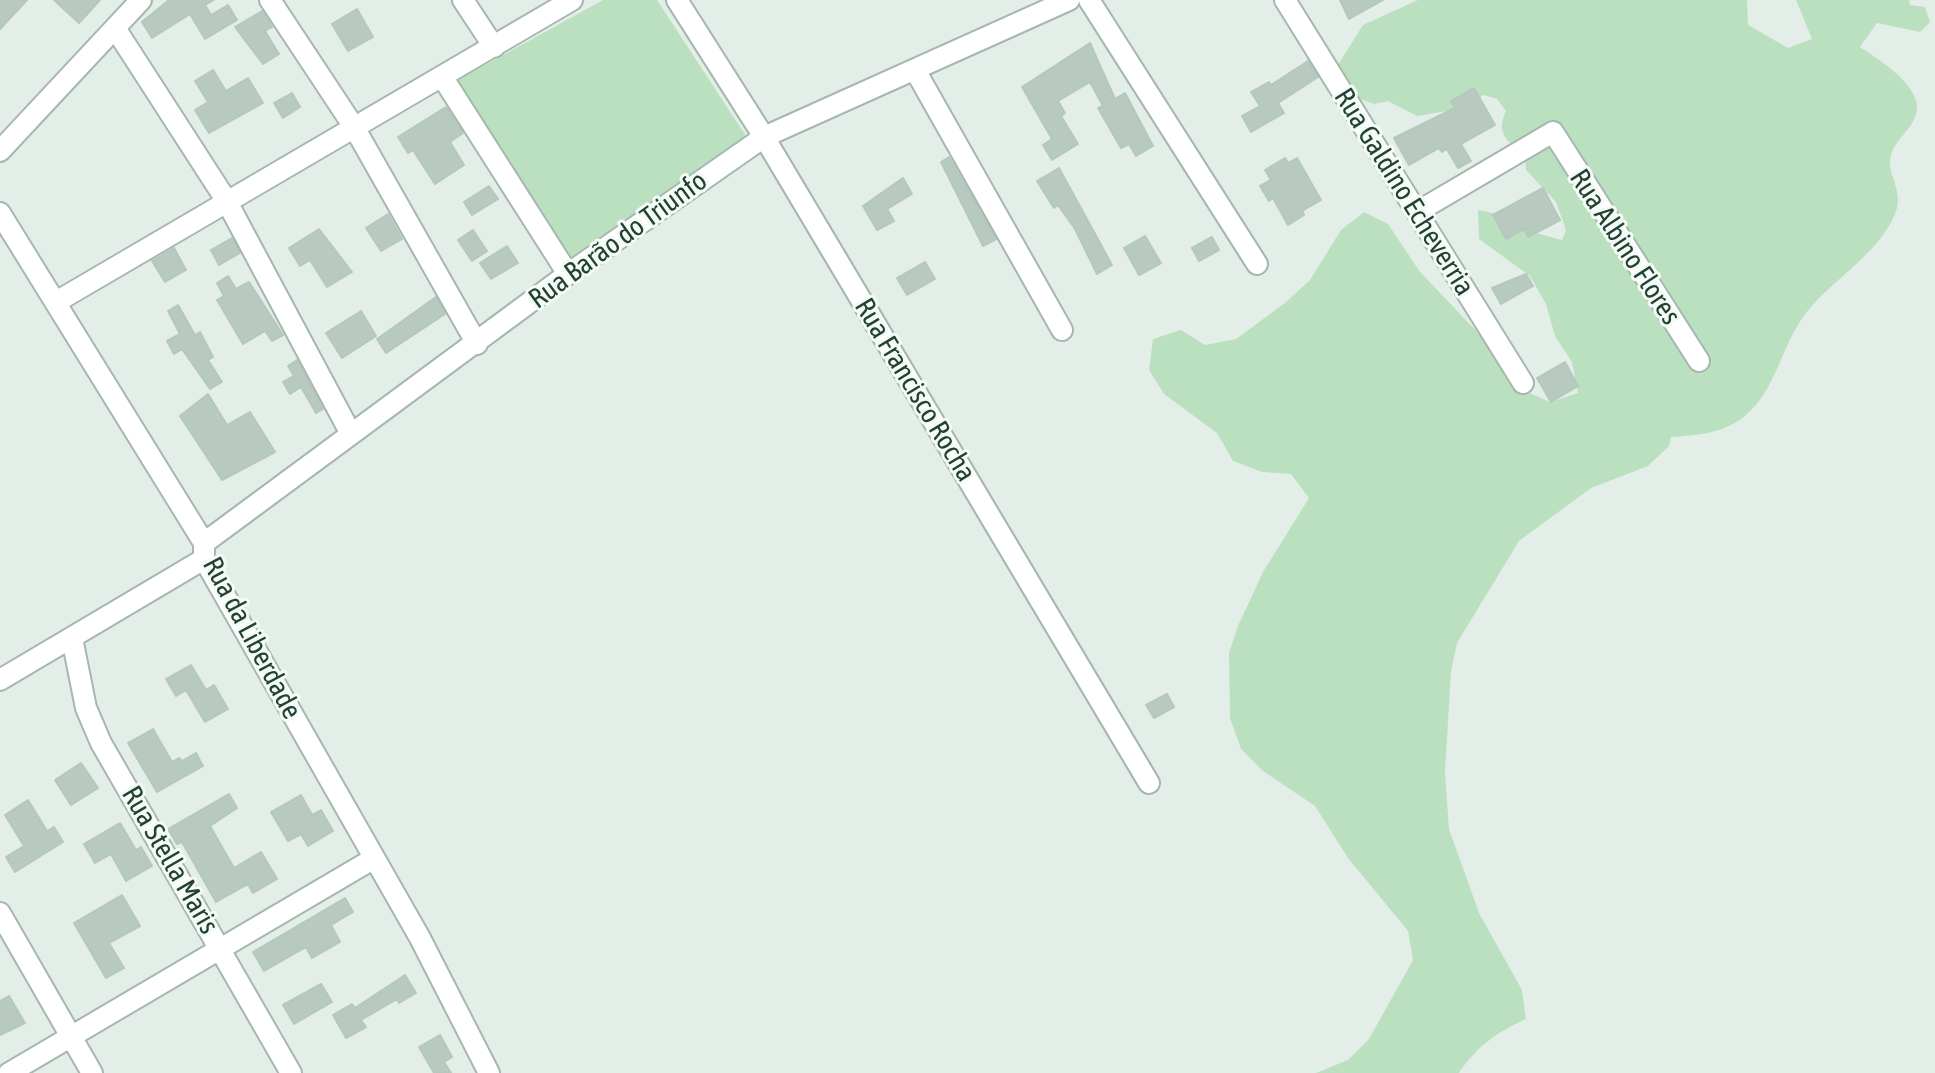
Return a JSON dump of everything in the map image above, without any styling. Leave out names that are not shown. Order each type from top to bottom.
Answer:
[{"type":"street","points":[[0,151],[141,0]]},
{"type":"street","points":[[270,0],[354,127],[477,344]]},
{"type":"street","points":[[463,0],[494,47]]},
{"type":"street","points":[[56,302],[572,0]]},
{"type":"street","name":"Rua Francisco Rocha","points":[[677,0],[764,137],[1149,783]]},
{"type":"street","name":"Rua Barão do Triunfo","points":[[0,680],[72,638],[204,551],[351,434],[568,274],[764,137],[1069,0]]},
{"type":"street","points":[[1089,0],[1257,264]]},
{"type":"street","name":"Rua Galdino Echeverria","points":[[1285,0],[1523,383]]},
{"type":"street","points":[[115,28],[226,200],[351,434]]},
{"type":"street","points":[[915,70],[1062,330]]},
{"type":"street","points":[[443,78],[568,274]]},
{"type":"street","name":"Rua Albino Flores","points":[[1417,212],[1553,132],[1699,361]]},
{"type":"street","name":"Rua da Liberdade","points":[[0,213],[204,551],[373,859],[420,938],[489,1073]]},
{"type":"street","name":"Rua Stella Maris","points":[[72,638],[86,708],[101,743],[291,1073]]},
{"type":"street","points":[[9,1073],[373,859]]},
{"type":"street","points":[[0,913],[92,1073]]},
{"type":"green space","points":[[603,0],[657,0],[746,136],[568,261],[456,81]]},
{"type":"green space","points":[[1418,0],[1747,0],[1748,25],[1788,48],[1812,39],[1796,0],[1909,0],[1910,5],[1925,7],[1930,22],[1920,32],[1877,23],[1860,47],[1901,78],[1916,101],[1917,109],[1912,123],[1891,155],[1897,208],[1891,223],[1870,251],[1806,313],[1756,405],[1745,416],[1719,430],[1671,437],[1669,446],[1648,466],[1591,488],[1519,541],[1457,643],[1451,671],[1445,772],[1449,829],[1479,913],[1522,990],[1526,1019],[1488,1041],[1459,1073],[1316,1073],[1348,1060],[1369,1039],[1413,960],[1408,931],[1348,858],[1315,806],[1263,771],[1241,749],[1230,718],[1229,653],[1238,626],[1263,572],[1309,498],[1291,474],[1262,472],[1233,461],[1217,433],[1164,394],[1149,370],[1153,339],[1181,330],[1205,345],[1236,339],[1285,303],[1310,280],[1341,230],[1364,212],[1388,224],[1420,272],[1483,338],[1523,390],[1550,402],[1578,393],[1572,362],[1555,336],[1546,304],[1530,276],[1479,239],[1478,210],[1507,216],[1532,232],[1562,240],[1566,230],[1556,202],[1526,170],[1525,156],[1505,137],[1502,126],[1506,111],[1497,99],[1484,95],[1460,109],[1417,116],[1388,101],[1374,104],[1360,99],[1337,80],[1338,65],[1363,25]]},
{"type":"building","points":[[0,0],[27,0],[0,29]]},
{"type":"building","points":[[54,0],[100,0],[79,23]]},
{"type":"building","points":[[169,0],[214,0],[205,5],[211,15],[228,5],[237,20],[205,39],[190,14],[152,38],[142,22]]},
{"type":"building","points":[[1340,0],[1383,0],[1349,19]]},
{"type":"building","points":[[357,9],[373,37],[348,51],[332,24]]},
{"type":"building","points":[[262,11],[272,27],[265,31],[279,54],[263,64],[235,27]]},
{"type":"building","points":[[1090,43],[1115,99],[1125,93],[1153,146],[1136,156],[1129,144],[1121,148],[1098,108],[1103,106],[1090,82],[1058,101],[1065,113],[1061,116],[1078,144],[1052,160],[1043,145],[1052,139],[1022,87]]},
{"type":"building","points":[[1308,61],[1318,77],[1278,103],[1284,113],[1251,132],[1242,116],[1260,106],[1251,92],[1269,82],[1271,85]]},
{"type":"building","points":[[213,70],[226,91],[248,78],[263,103],[209,133],[195,110],[208,102],[195,81]]},
{"type":"building","points":[[1474,88],[1495,125],[1461,144],[1471,161],[1458,168],[1447,149],[1442,152],[1439,148],[1409,165],[1394,138],[1455,108],[1451,101]]},
{"type":"building","points":[[292,93],[300,107],[283,118],[274,103]]},
{"type":"building","points":[[446,107],[463,133],[450,142],[464,165],[435,184],[413,150],[408,153],[398,137]]},
{"type":"building","points":[[949,157],[996,239],[983,246],[941,162]]},
{"type":"building","points":[[1285,158],[1288,163],[1297,158],[1321,200],[1302,211],[1304,215],[1288,225],[1273,198],[1269,201],[1260,186],[1271,180],[1265,170]]},
{"type":"building","points":[[1059,168],[1112,265],[1097,274],[1075,229],[1058,205],[1054,208],[1037,181]]},
{"type":"building","points":[[903,178],[912,194],[887,209],[894,221],[877,230],[863,206]]},
{"type":"building","points":[[489,186],[498,199],[472,215],[464,202]]},
{"type":"building","points":[[1543,188],[1560,220],[1528,237],[1524,229],[1506,239],[1493,215]]},
{"type":"building","points":[[388,214],[402,239],[381,251],[366,228]]},
{"type":"building","points":[[319,229],[352,272],[327,287],[310,260],[300,266],[289,248]]},
{"type":"building","points":[[473,230],[487,251],[472,261],[458,240]]},
{"type":"building","points":[[1145,236],[1161,263],[1139,275],[1124,248]]},
{"type":"building","points":[[1212,237],[1219,250],[1199,261],[1192,248]]},
{"type":"building","points":[[232,238],[240,253],[219,265],[211,250]]},
{"type":"building","points":[[507,246],[518,263],[491,279],[480,263]]},
{"type":"building","points":[[174,248],[186,270],[165,282],[152,261]]},
{"type":"building","points":[[925,262],[935,279],[907,295],[897,278]]},
{"type":"building","points":[[1526,274],[1533,286],[1501,304],[1492,288]]},
{"type":"building","points":[[228,276],[236,289],[249,282],[283,335],[272,341],[265,331],[243,344],[217,300],[224,296],[217,283]]},
{"type":"building","points":[[436,297],[445,314],[386,353],[377,339]]},
{"type":"building","points":[[178,305],[195,335],[200,332],[213,357],[208,360],[222,382],[210,389],[182,349],[174,354],[167,341],[180,334],[168,311]]},
{"type":"building","points":[[361,311],[376,336],[342,358],[326,333]]},
{"type":"building","points":[[297,360],[323,409],[316,413],[301,387],[290,394],[283,382],[294,376],[288,366]]},
{"type":"building","points":[[1565,362],[1578,386],[1551,402],[1537,378]]},
{"type":"building","points":[[208,394],[227,425],[250,412],[275,452],[222,480],[180,416]]},
{"type":"building","points":[[191,665],[206,690],[214,685],[228,709],[205,722],[186,690],[176,696],[166,679]]},
{"type":"building","points":[[1167,694],[1174,707],[1154,718],[1146,705]]},
{"type":"building","points":[[153,729],[172,762],[179,758],[182,761],[196,753],[203,766],[157,792],[128,743]]},
{"type":"building","points":[[81,763],[98,788],[71,805],[55,780]]},
{"type":"building","points":[[229,794],[237,808],[210,826],[234,868],[261,852],[277,879],[253,893],[248,884],[216,902],[182,842],[177,844],[168,829]]},
{"type":"building","points":[[301,795],[312,815],[321,810],[333,831],[308,846],[301,834],[288,841],[271,812]]},
{"type":"building","points":[[28,800],[47,831],[54,827],[63,842],[15,872],[6,857],[24,846],[5,815]]},
{"type":"building","points":[[120,823],[136,850],[141,847],[152,866],[126,881],[111,854],[95,863],[84,844]]},
{"type":"building","points":[[122,895],[140,926],[109,943],[124,968],[106,978],[74,923]]},
{"type":"building","points":[[345,898],[353,912],[331,925],[340,942],[312,958],[306,947],[264,971],[253,952]]},
{"type":"building","points":[[405,975],[416,993],[399,1003],[397,999],[361,1020],[366,1027],[346,1038],[333,1015],[352,1004],[355,1008]]},
{"type":"building","points":[[321,984],[332,1002],[294,1024],[283,1005]]},
{"type":"building","points":[[9,996],[25,1023],[0,1035],[0,1001]]},
{"type":"building","points":[[440,1035],[452,1057],[444,1062],[451,1073],[434,1073],[419,1047]]}]
